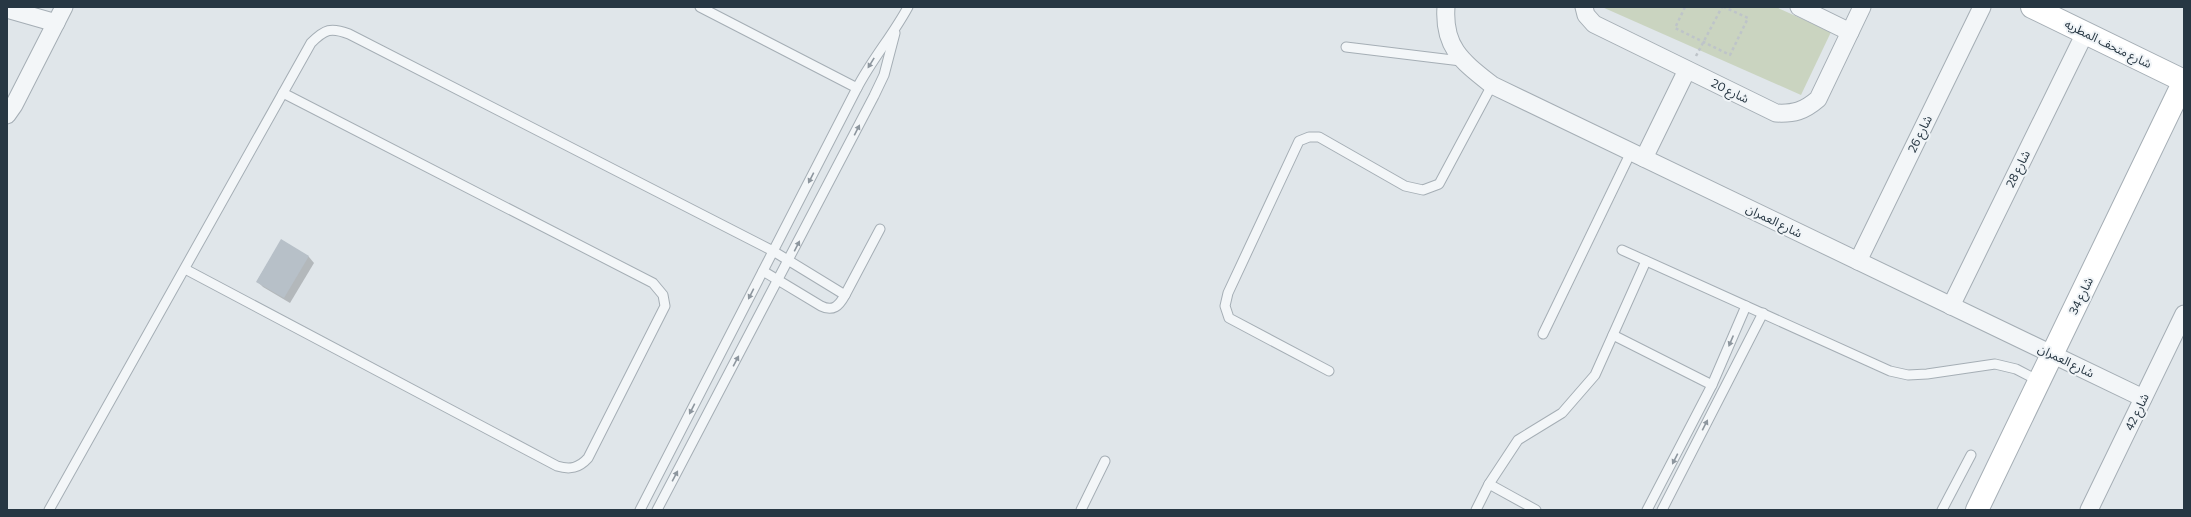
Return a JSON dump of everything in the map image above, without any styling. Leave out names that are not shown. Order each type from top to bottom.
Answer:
[{"type":"street","points":[[7,115],[14,105],[64,7]]},
{"type":"street","name":"شارع العمران","points":[[1446,7],[1446,17],[1450,40],[1461,61],[1492,85],[2143,398]]},
{"type":"street","name":"شارع 20","points":[[1584,7],[1586,16],[1594,24],[1776,113],[1791,114],[1806,109],[1818,99],[1862,7]]},
{"type":"street","points":[[1799,7],[1850,32]]},
{"type":"street","name":"شارع 26","points":[[1858,261],[1982,7]]},
{"type":"street","name":"شارع متحف المطريه","points":[[2032,7],[2184,81]]},
{"type":"street","points":[[7,9],[56,23]]},
{"type":"street","name":"شارع 28","points":[[1951,306],[2085,33]]},
{"type":"street","points":[[1638,155],[1688,70]]},
{"type":"street","name":"شارع 34","points":[[1978,510],[2184,81]]},
{"type":"street","name":"شارع 42","points":[[2089,510],[2184,314]]},
{"type":"lane","points":[[700,7],[857,88]]},
{"type":"lane","points":[[657,510],[779,281],[874,96],[884,75],[895,32],[908,7]]},
{"type":"lane","points":[[49,510],[311,43],[321,33],[336,29],[350,34],[773,252],[845,295]]},
{"type":"lane","points":[[640,510],[857,88],[880,49],[895,32]]},
{"type":"lane","points":[[1346,47],[1461,61]]},
{"type":"lane","points":[[1329,371],[1229,318],[1225,306],[1228,293],[1299,142],[1308,137],[1318,137],[1405,186],[1423,190],[1439,184],[1492,85]]},
{"type":"lane","points":[[185,269],[557,466],[571,468],[578,466],[588,458],[665,306],[661,290],[652,283],[284,93]]},
{"type":"lane","points":[[1543,334],[1638,155]]},
{"type":"lane","points":[[763,271],[827,309],[834,309],[839,305],[845,295],[880,229]]},
{"type":"lane","points":[[1622,250],[1890,371],[1908,374],[1926,374],[1995,364],[2011,367],[2039,381]]},
{"type":"lane","points":[[1476,510],[1489,484],[1518,440],[1562,413],[1595,375],[1646,261]]},
{"type":"lane","points":[[1647,510],[1712,385],[1746,306]]},
{"type":"lane","points":[[1662,510],[1763,313]]},
{"type":"lane","points":[[1613,335],[1712,385]]},
{"type":"lane","points":[[1942,510],[1971,455]]},
{"type":"lane","points":[[1081,510],[1106,461]]},
{"type":"lane","points":[[1489,484],[1536,510]]},
{"type":"path","points":[[1685,7],[1675,28],[1704,42],[1730,55],[1748,18],[1723,7],[1704,42],[1688,70]]},
{"type":"green space","points":[[1602,7],[1776,7],[1831,32],[1801,95]]},
{"type":"building","points":[[281,239],[309,256],[284,298],[256,282]]}]
